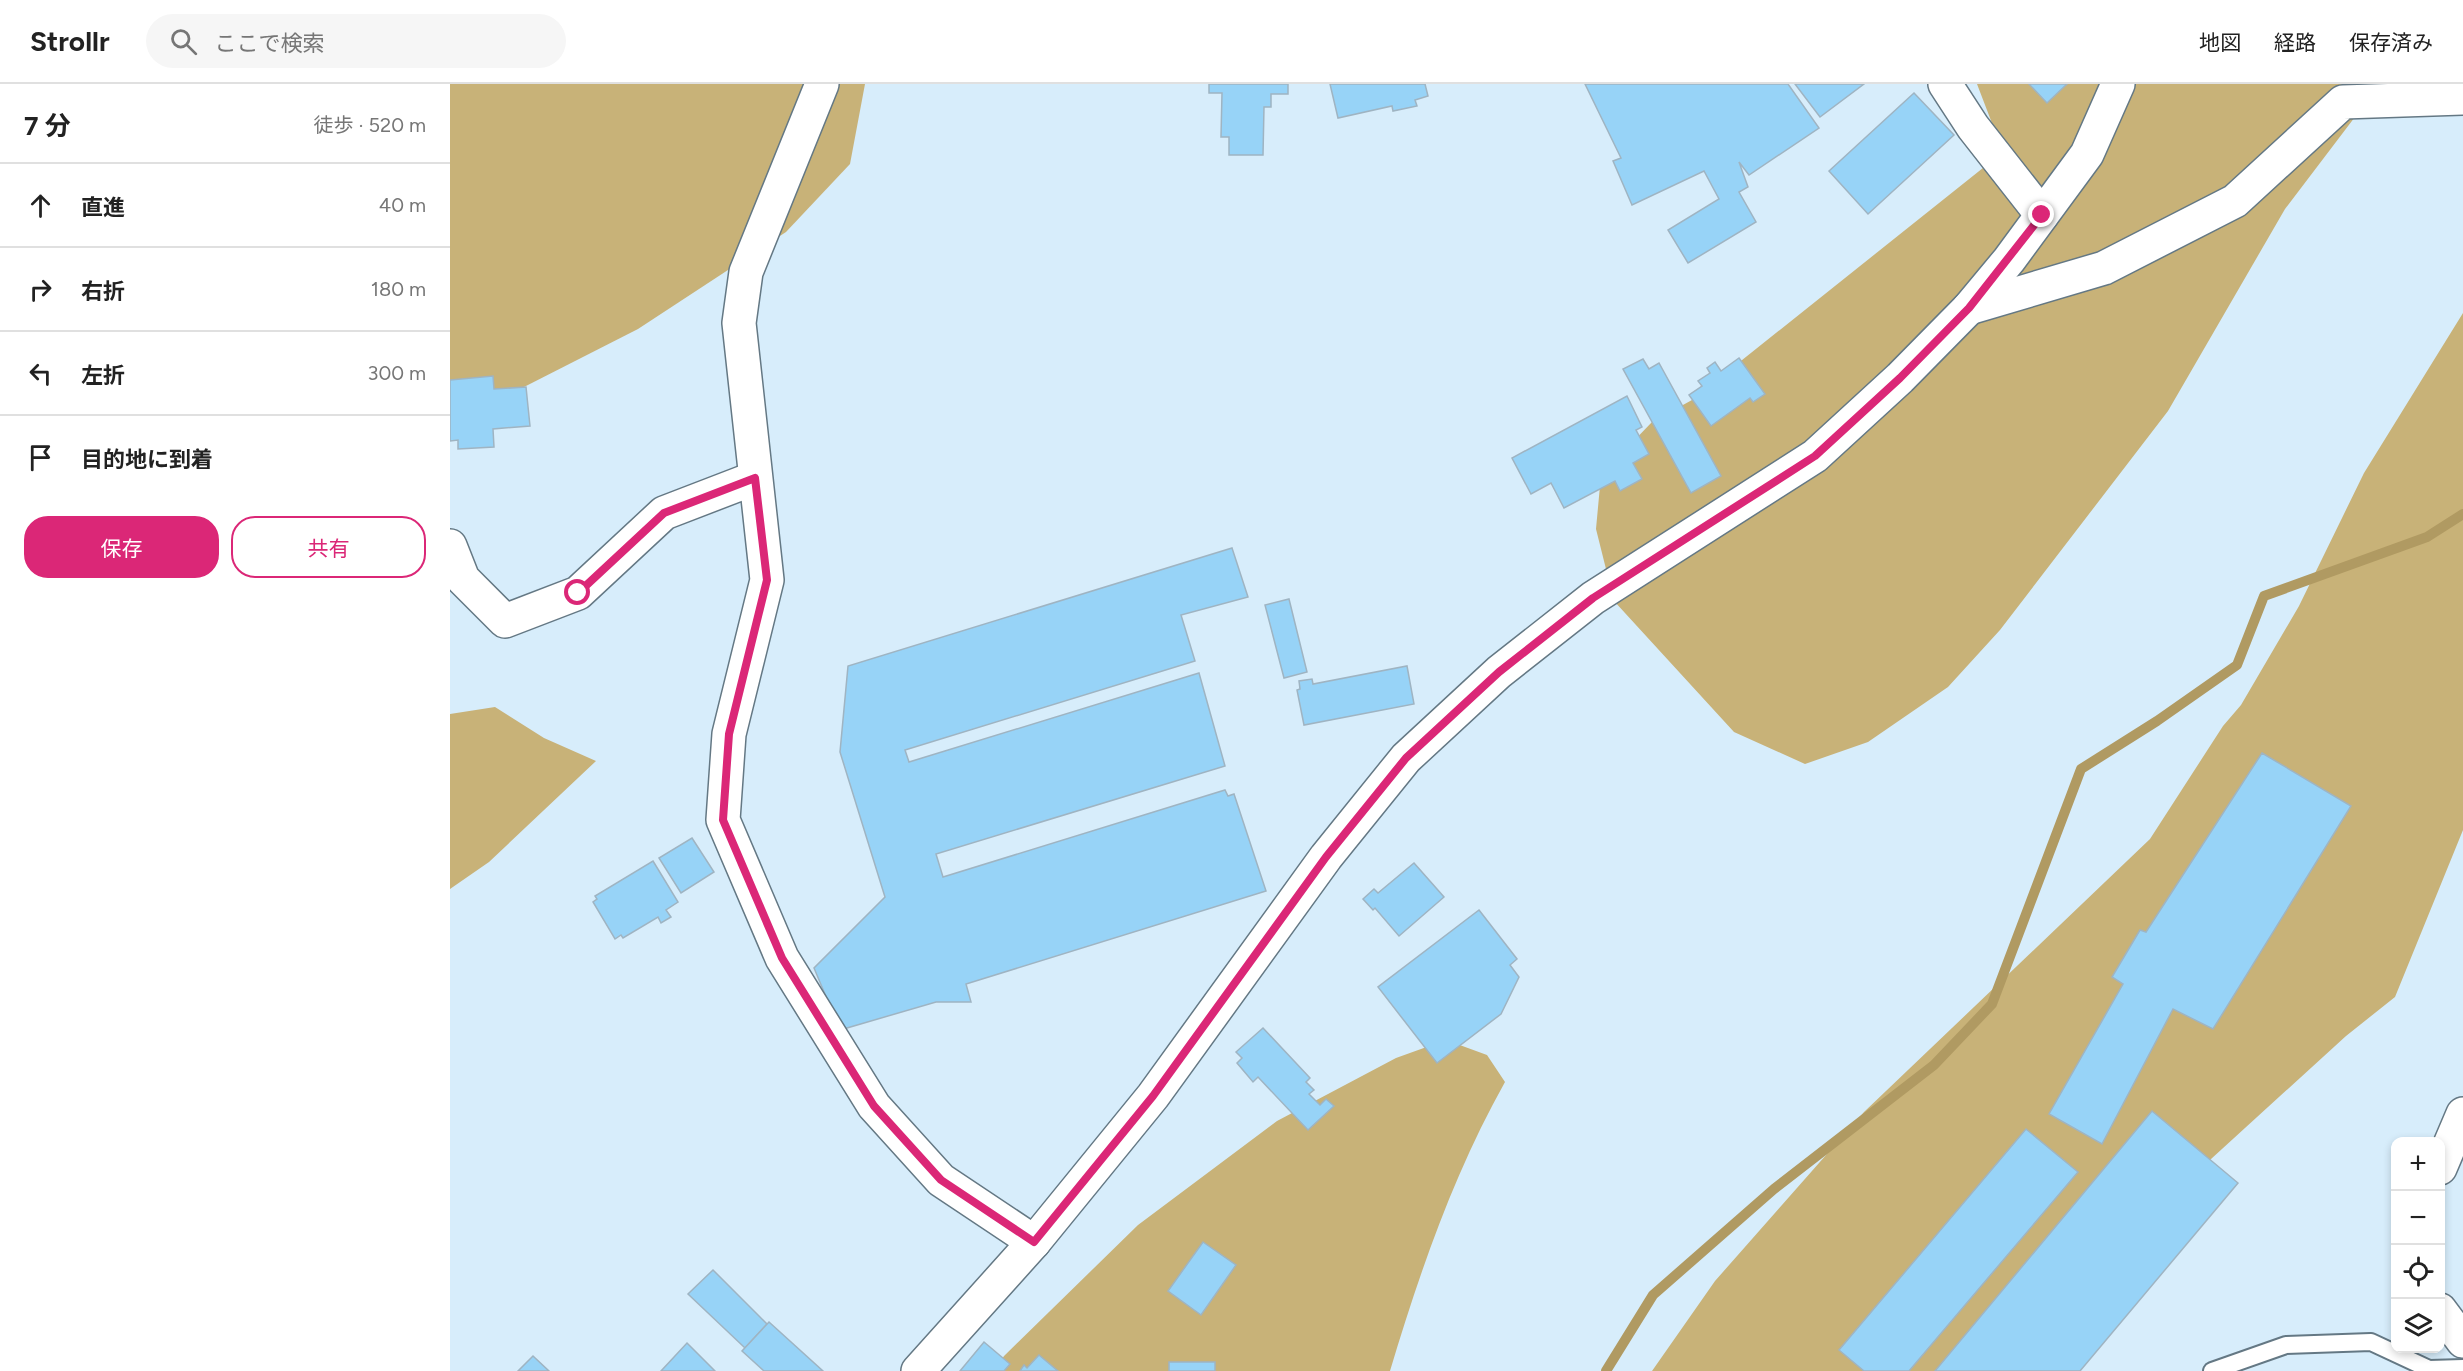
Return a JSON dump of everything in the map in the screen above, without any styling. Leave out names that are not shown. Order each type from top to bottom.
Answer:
[{"type":"street","points":[[822,84],[746,272],[739,323],[767,580],[729,734],[723,820],[782,958],[874,1106],[941,1180],[1034,1242]]},
{"type":"street","points":[[1946,84],[1973,127],[2042,215]]},
{"type":"street","points":[[918,1371],[1034,1242],[1153,1096],[1326,857],[1406,758],[1499,672],[1593,598],[1815,456],[1900,378],[1969,308],[2042,215],[2087,154],[2118,84]]},
{"type":"street","points":[[1969,308],[2104,268],[2235,201],[2343,102],[2463,98]]},
{"type":"street","points":[[450,546],[463,579],[505,621],[578,593],[664,513],[755,478]]},
{"type":"street","points":[[2445,1156],[2463,1114]]},
{"type":"street","points":[[2445,1317],[2463,1341]]},
{"type":"lane","points":[[2212,1371],[2286,1346],[2371,1342],[2430,1370],[2463,1368]]},
{"type":"shaded area","points":[[450,84],[865,84],[850,164],[786,232],[638,329],[524,387],[450,407]]},
{"type":"shaded area","points":[[1977,84],[2380,84],[2285,209],[2168,411],[2000,630],[1948,687],[1868,742],[1805,764],[1734,732],[1614,601],[1596,529],[1601,475],[1652,422],[1692,400],[2003,152]]},
{"type":"shaded area","points":[[2463,313],[2463,830],[2395,997],[2346,1036],[2165,1201],[2002,1371],[1652,1371],[1715,1281],[1864,1112],[2150,839],[2223,726],[2241,705],[2299,606],[2364,473]]},
{"type":"shaded area","points":[[495,707],[544,738],[596,761],[489,862],[450,889],[450,714]]},
{"type":"shaded area","points":[[1446,1040],[1487,1055],[1505,1082],[1454,1187],[1413,1296],[1390,1371],[994,1371],[1004,1356],[1138,1225],[1277,1121],[1396,1058]]},
{"type":"building","points":[[1209,84],[1288,84],[1288,94],[1271,94],[1271,107],[1264,107],[1263,155],[1229,155],[1229,137],[1221,137],[1222,93],[1209,93]]},
{"type":"building","points":[[1330,84],[1425,84],[1428,96],[1415,100],[1417,106],[1393,111],[1392,106],[1338,118]]},
{"type":"building","points":[[1585,84],[1788,84],[1819,128],[1749,175],[1739,162],[1748,187],[1739,192],[1756,222],[1688,263],[1668,230],[1719,199],[1704,171],[1632,205],[1613,161],[1621,158]]},
{"type":"building","points":[[1795,84],[1864,84],[1820,117]]},
{"type":"building","points":[[2029,84],[2067,84],[2047,103]]},
{"type":"building","points":[[1914,93],[1954,135],[1868,214],[1829,171]]},
{"type":"building","points":[[1739,358],[1765,394],[1753,402],[1750,398],[1711,426],[1689,395],[1702,386],[1698,381],[1710,373],[1707,368],[1715,362],[1721,371]]},
{"type":"building","points":[[1643,359],[1649,369],[1659,363],[1721,476],[1691,493],[1623,369]]},
{"type":"building","points":[[493,376],[494,389],[526,387],[530,426],[493,429],[494,447],[458,449],[458,440],[450,441],[450,380]]},
{"type":"building","points":[[1627,396],[1642,427],[1636,430],[1649,454],[1633,463],[1642,479],[1620,491],[1615,481],[1564,508],[1551,483],[1531,494],[1512,458]]},
{"type":"building","points":[[1232,548],[1248,597],[1181,615],[1195,661],[905,750],[909,762],[1199,673],[1225,766],[936,854],[943,877],[1225,790],[1228,796],[1234,794],[1266,891],[966,984],[971,1002],[936,1002],[840,1030],[814,968],[885,897],[840,752],[848,666]]},
{"type":"building","points":[[1289,599],[1307,672],[1284,678],[1265,605]]},
{"type":"building","points":[[1407,666],[1414,704],[1304,725],[1297,690],[1300,689],[1299,681],[1312,679],[1313,684]]},
{"type":"building","points":[[2262,753],[2351,806],[2213,1029],[2173,1009],[2102,1144],[2049,1114],[2123,984],[2112,977],[2140,930],[2146,932]]},
{"type":"building","points":[[692,838],[714,872],[681,893],[659,858]]},
{"type":"building","points":[[653,861],[678,902],[666,910],[671,917],[661,923],[658,917],[623,938],[621,935],[615,939],[593,902],[597,899],[595,896]]},
{"type":"building","points":[[1414,863],[1444,897],[1399,936],[1375,908],[1373,910],[1363,899],[1374,889],[1378,893]]},
{"type":"building","points":[[1479,910],[1517,959],[1510,965],[1519,977],[1501,1014],[1437,1063],[1378,987]]},
{"type":"building","points":[[1263,1028],[1310,1078],[1306,1082],[1314,1090],[1309,1094],[1320,1105],[1326,1099],[1334,1106],[1308,1130],[1258,1077],[1253,1082],[1237,1063],[1242,1058],[1236,1052]]},
{"type":"building","points":[[2152,1111],[2238,1183],[2080,1371],[1935,1371]]},
{"type":"building","points":[[2026,1129],[2078,1172],[1909,1371],[1864,1371],[1839,1350]]},
{"type":"building","points":[[1203,1242],[1236,1265],[1201,1315],[1168,1291]]},
{"type":"building","points":[[713,1270],[767,1324],[745,1348],[688,1294]]},
{"type":"building","points":[[769,1322],[823,1371],[764,1371],[742,1351]]},
{"type":"building","points":[[984,1342],[1010,1364],[1004,1371],[960,1371]]},
{"type":"building","points":[[687,1343],[715,1371],[661,1371]]},
{"type":"building","points":[[1039,1355],[1058,1371],[1020,1371],[1024,1365],[1027,1368]]},
{"type":"building","points":[[533,1356],[549,1371],[518,1371]]},
{"type":"building","points":[[1169,1362],[1215,1362],[1215,1371],[1169,1371]]},
{"type":"waterway","points":[[1606,1371],[1653,1295],[1774,1189],[1934,1065],[1992,1004],[2081,769],[2157,721],[2237,665],[2264,596],[2427,537],[2463,514]]},
{"type":"route","points":[[578,593],[664,513],[755,478],[767,580],[729,734],[723,820],[782,958],[874,1106],[941,1180],[1034,1242],[1153,1096],[1326,857],[1406,758],[1499,672],[1593,598],[1815,456],[1900,378],[1969,308],[2009,260],[2042,215]]}]
